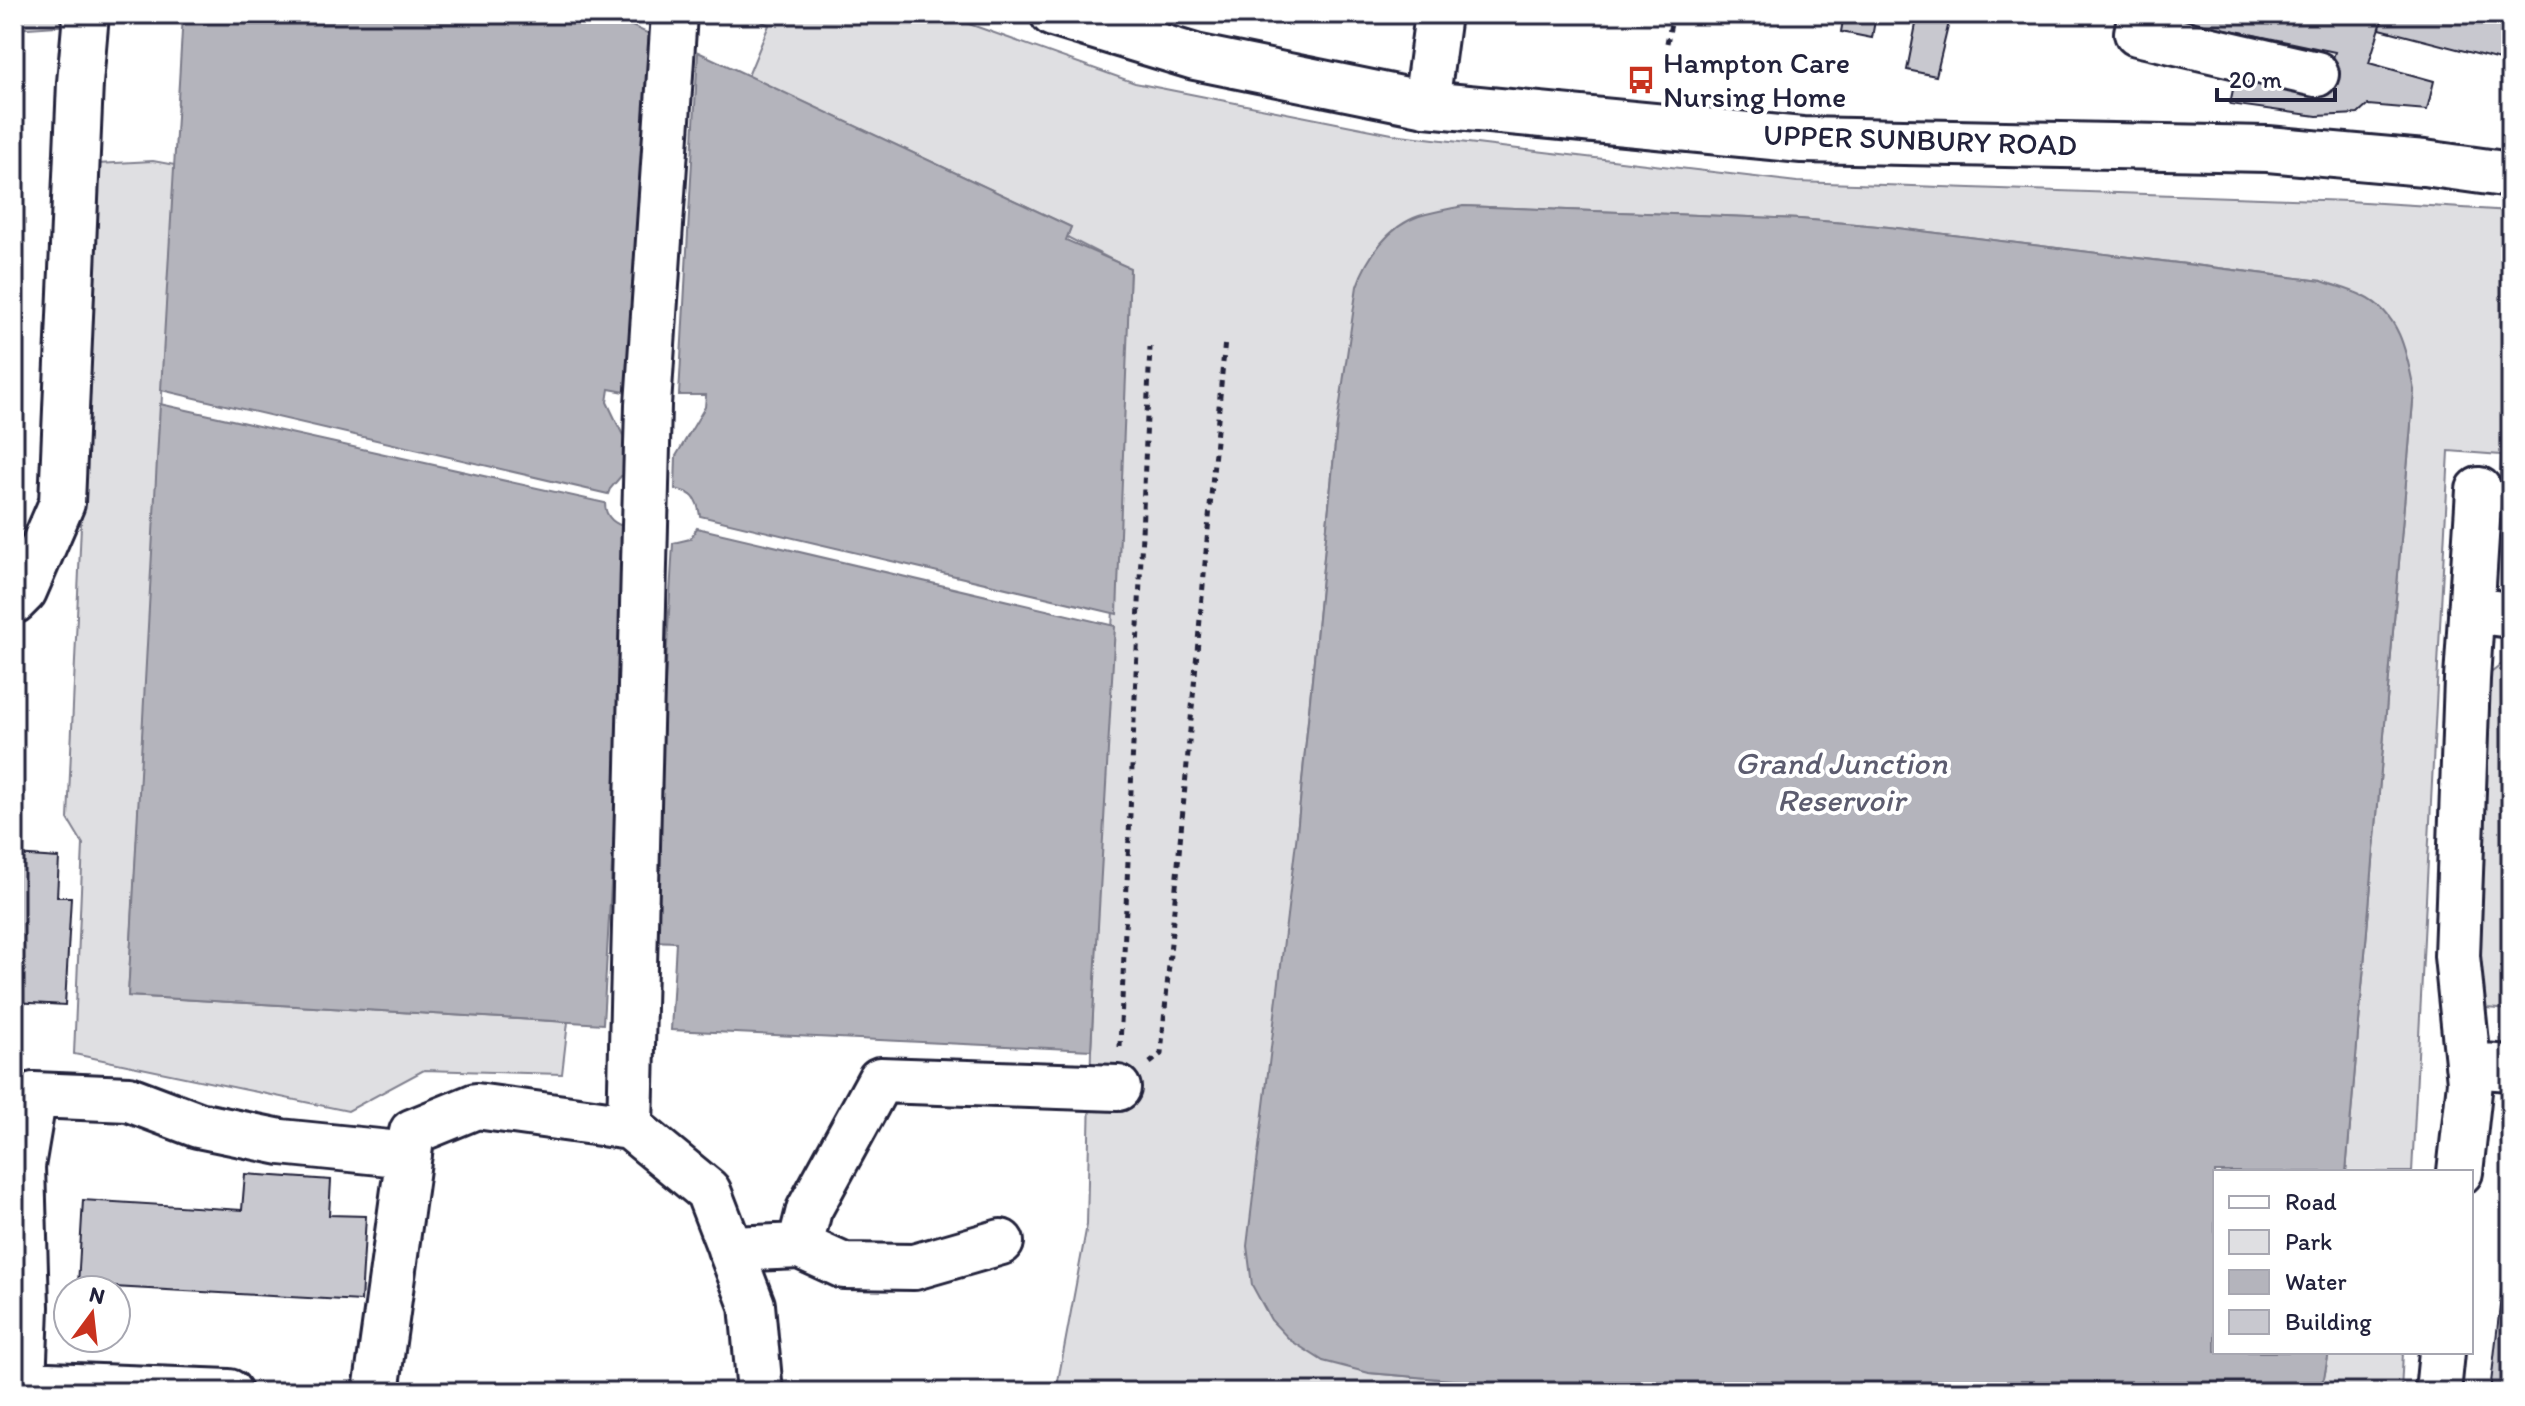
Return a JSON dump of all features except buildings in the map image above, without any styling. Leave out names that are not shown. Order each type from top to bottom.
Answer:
[{"type":"main road","points":[[14,601],[24,591],[62,503],[79,99],[86,14]]},
{"type":"main road","points":[[630,1127],[648,405],[674,14]]},
{"type":"main road","name":"UPPER SUNBURY ROAD","points":[[1053,14],[1195,57],[1426,104],[1802,140],[2268,149],[2424,163],[2511,175]]},
{"type":"main road","points":[[1426,104],[1438,14]]},
{"type":"main road","points":[[2141,14],[2137,33],[2316,74]]},
{"type":"main road","points":[[2460,1170],[2470,1082],[2457,956],[2491,612],[2479,490]]},
{"type":"main road","points":[[2468,1065],[2511,1068]]},
{"type":"main road","points":[[800,1246],[809,1210],[880,1080],[1118,1088]]},
{"type":"main road","points":[[229,1392],[23,1388],[20,1304],[22,1166],[34,1095],[129,1099],[198,1125],[225,1131],[281,1142],[409,1155]]},
{"type":"main road","points":[[376,1392],[412,1132],[476,1106],[630,1127],[708,1191],[752,1305],[760,1392]]},
{"type":"main road","points":[[730,1249],[800,1246],[844,1266],[914,1267],[1001,1242]]},
{"type":"main road","points":[[2438,1392],[2442,1354]]},
{"type":"path","points":[[1667,43],[1673,14]]},
{"type":"path","points":[[1118,1088],[1161,1054],[1225,340]]},
{"type":"path","points":[[1118,1088],[1150,347]]},
{"type":"green space","points":[[14,14],[174,14],[174,18],[14,29]]},
{"type":"green space","points":[[747,14],[941,14],[1135,83],[1392,134],[1797,182],[2348,201],[2511,211],[2511,553],[2508,551],[2499,500],[2501,455],[2449,451],[2412,1170],[2346,1170],[2414,390],[2322,281],[1889,227],[1800,219],[1463,206],[1337,424],[1297,833],[1369,1373],[1596,1392],[1056,1392],[1087,1225],[1091,1050],[1130,269],[1067,237],[1071,227],[748,76],[769,25]]},
{"type":"green space","points":[[153,161],[175,165],[128,996],[568,1022],[562,1074],[424,1070],[348,1111],[74,1054],[83,844],[68,819],[97,164]]},
{"type":"green space","points":[[2511,657],[2511,1010],[2486,1008],[2473,971],[2487,676]]},
{"type":"green space","points":[[2329,1354],[2403,1354],[2401,1392],[2315,1392],[2324,1378]]},
{"type":"water","points":[[183,14],[606,14],[656,37],[636,394],[609,389],[607,402],[630,450],[629,476],[621,476],[608,494],[161,390]]},
{"type":"water","points":[[698,52],[1071,227],[1066,240],[1130,268],[1117,614],[700,516],[693,497],[675,489],[676,456],[705,407],[706,395],[679,395]]},
{"type":"water","name":"Grand Junction Reservoir","points":[[1463,206],[1800,219],[1889,227],[2322,281],[2363,296],[2386,313],[2405,349],[2414,390],[2346,1170],[2213,1170],[2213,1354],[2329,1354],[2324,1378],[2315,1392],[1596,1392],[1369,1373],[1323,1361],[1290,1340],[1271,1320],[1252,1285],[1247,1246],[1297,833],[1337,424],[1357,286],[1380,244],[1398,227],[1419,216]]},
{"type":"water","points":[[160,404],[605,503],[610,517],[631,530],[603,1024],[128,996]]},
{"type":"water","points":[[697,528],[1115,626],[1091,1050],[671,1030],[676,942],[650,941],[673,543],[690,539]]},
{"type":"place","name":"Hampton Care Nursing Home","points":[[1641,80]]}]
